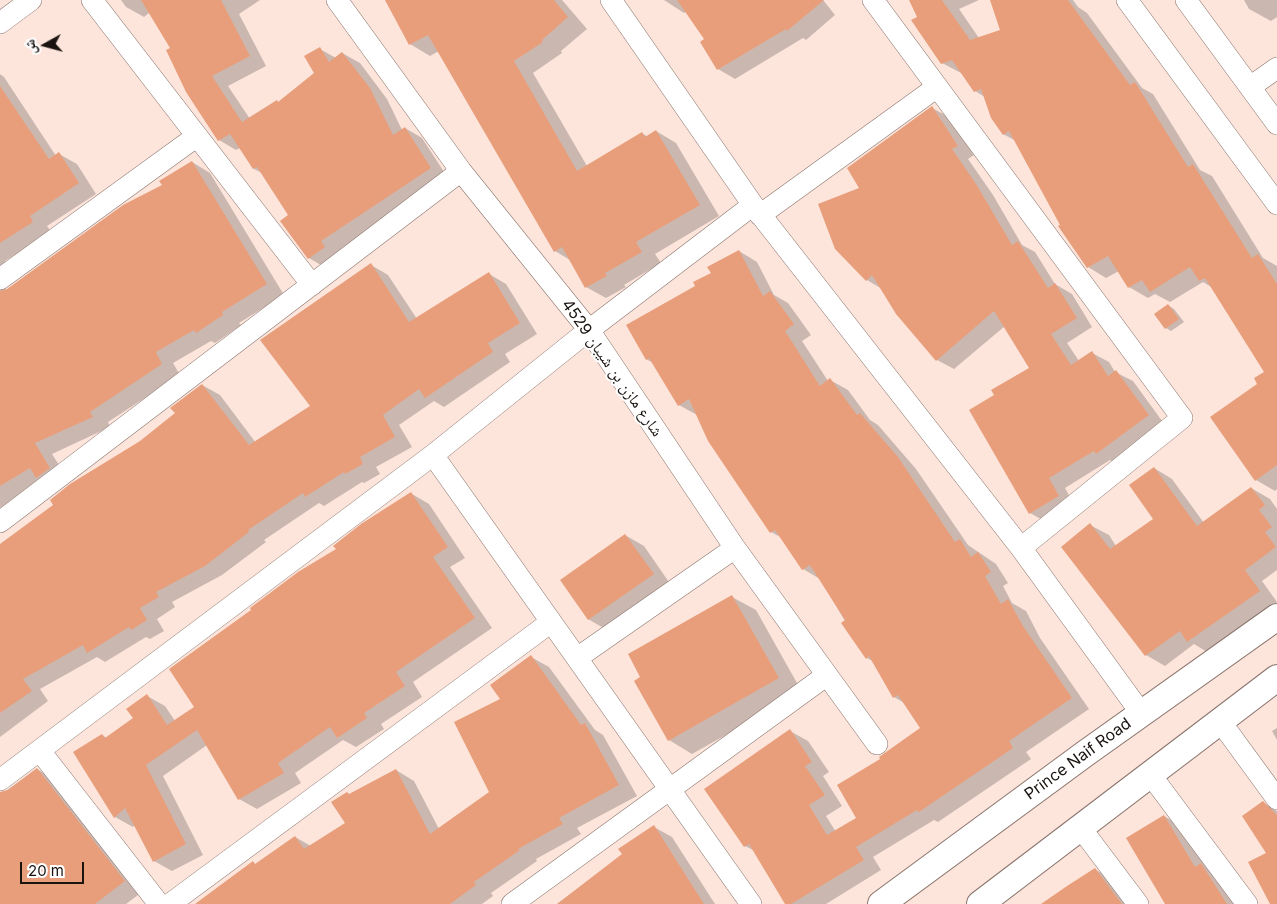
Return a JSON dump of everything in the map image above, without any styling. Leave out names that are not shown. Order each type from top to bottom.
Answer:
[{"type":"main road","name":"Prince Naif Road","points":[[881,904],[1141,713],[1277,617]]},
{"type":"main road","points":[[980,904],[1277,678]]},
{"type":"street","points":[[0,22],[31,0]]},
{"type":"street","points":[[92,0],[312,286]]},
{"type":"street","name":"شارع مازن بن شيبان 4529","points":[[337,0],[462,171],[589,330],[735,548],[877,744]]},
{"type":"street","points":[[611,0],[756,210],[1021,548],[1141,713]]},
{"type":"street","points":[[873,0],[1182,418],[1021,548]]},
{"type":"street","points":[[1127,0],[1277,204]]},
{"type":"street","points":[[1186,0],[1277,124]]},
{"type":"street","points":[[1250,87],[1277,68]]},
{"type":"street","points":[[0,780],[433,455],[589,330],[756,210],[937,87]]},
{"type":"street","points":[[0,279],[196,136]]},
{"type":"street","points":[[0,522],[462,171]]},
{"type":"street","points":[[433,455],[751,904]]},
{"type":"street","points":[[577,658],[735,548]]},
{"type":"street","points":[[170,904],[551,622]]},
{"type":"street","points":[[512,904],[827,675]]},
{"type":"street","points":[[1220,721],[1277,799]]},
{"type":"street","points":[[40,751],[159,904]]},
{"type":"street","points":[[1150,774],[1247,904]]},
{"type":"street","points":[[1080,827],[1138,904]]},
{"type":"building","points":[[141,0],[221,0],[250,56],[212,76],[242,122],[277,100],[278,102],[314,73],[304,56],[320,47],[329,62],[342,52],[370,88],[393,135],[405,127],[431,168],[321,241],[325,247],[308,259],[280,221],[288,215],[257,167],[253,169],[230,134],[218,141],[186,92],[166,50],[170,48]]},
{"type":"building","points":[[385,0],[554,0],[568,17],[542,40],[543,42],[514,61],[577,171],[642,132],[645,137],[656,130],[700,205],[636,242],[642,252],[605,273],[607,276],[585,288],[562,247],[554,252],[428,35],[409,45]]},
{"type":"building","points":[[677,0],[824,0],[787,31],[786,29],[717,70],[700,42],[704,39]]},
{"type":"building","points":[[909,0],[942,0],[970,40],[1000,30],[990,0],[1068,0],[1130,85],[1135,82],[1188,167],[1193,164],[1252,258],[1258,254],[1277,284],[1277,465],[1255,481],[1210,417],[1257,384],[1254,378],[1264,372],[1205,278],[1199,281],[1190,267],[1150,292],[1142,280],[1128,288],[1108,256],[1087,268],[1058,226],[1060,225],[1009,131],[1003,135],[991,118],[981,89],[974,92],[952,60],[941,64],[911,20],[917,17]]},
{"type":"building","points":[[0,86],[49,159],[59,152],[79,183],[30,216],[33,222],[0,243]]},
{"type":"building","points":[[932,106],[958,146],[952,149],[976,184],[1012,245],[1018,241],[1048,288],[1055,283],[1077,318],[1051,334],[1071,365],[1092,351],[1108,376],[1116,370],[1149,415],[1096,454],[1094,451],[1049,478],[1059,496],[1029,514],[969,410],[994,395],[991,390],[1029,368],[994,311],[936,361],[896,314],[872,275],[866,281],[835,249],[818,204],[859,188],[847,168]]},
{"type":"building","points":[[192,161],[267,284],[222,312],[223,315],[196,333],[194,330],[156,352],[162,364],[90,412],[93,417],[35,443],[50,468],[36,478],[30,468],[0,486],[0,291],[7,289],[123,205],[162,185],[159,181]]},
{"type":"building","points":[[739,250],[763,296],[770,291],[794,324],[785,331],[820,386],[830,378],[857,415],[860,413],[898,457],[955,542],[960,539],[971,557],[978,552],[991,572],[985,576],[1001,604],[1008,599],[1023,626],[1072,698],[1009,741],[1013,748],[919,812],[917,810],[856,847],[864,860],[791,904],[785,904],[749,844],[744,847],[704,789],[790,729],[812,762],[805,766],[825,795],[809,805],[827,835],[856,818],[837,785],[880,759],[879,757],[920,728],[898,695],[893,698],[869,656],[866,659],[841,623],[845,620],[810,565],[802,570],[775,530],[770,533],[708,441],[689,399],[678,406],[649,358],[646,360],[626,325],[695,286],[693,282],[711,273],[707,267]]},
{"type":"building","points":[[371,263],[409,322],[489,272],[520,323],[488,343],[493,352],[425,398],[419,389],[383,415],[395,437],[360,457],[363,464],[345,474],[344,472],[305,497],[303,493],[248,530],[249,532],[205,566],[156,592],[159,597],[140,608],[147,620],[131,630],[129,627],[87,653],[83,645],[23,679],[32,691],[0,713],[0,544],[53,505],[50,500],[70,484],[140,441],[175,413],[170,408],[202,384],[249,445],[310,406],[260,340]]},
{"type":"building","points":[[1168,304],[1179,319],[1165,329],[1154,314]]},
{"type":"building","points":[[1154,467],[1197,526],[1251,487],[1265,505],[1259,510],[1272,527],[1265,532],[1276,547],[1245,570],[1260,591],[1187,642],[1180,631],[1145,656],[1061,547],[1090,523],[1110,549],[1153,519],[1129,485]]},
{"type":"building","points":[[411,492],[448,547],[433,557],[475,618],[396,672],[405,686],[364,713],[367,718],[337,738],[330,727],[278,763],[284,773],[238,800],[197,730],[146,765],[186,844],[153,862],[125,808],[114,818],[73,752],[102,734],[105,738],[133,718],[126,709],[147,694],[167,725],[194,707],[169,669],[251,610],[250,608],[298,572],[336,549],[333,546],[361,524]]},
{"type":"building","points":[[625,534],[654,574],[588,620],[560,580]]},
{"type":"building","points":[[732,595],[779,678],[668,741],[634,681],[640,677],[628,654]]},
{"type":"building","points":[[531,655],[581,725],[585,723],[619,785],[559,818],[563,824],[518,849],[520,850],[474,882],[476,885],[450,904],[195,904],[253,861],[255,864],[295,836],[304,849],[345,823],[331,802],[347,792],[349,794],[396,769],[430,834],[489,792],[454,722],[500,699],[490,685]]},
{"type":"building","points":[[37,768],[125,881],[95,904],[0,904],[0,792],[8,790]]},
{"type":"building","points":[[1263,801],[1277,815],[1277,904],[1270,904],[1248,862],[1266,853],[1242,816]]},
{"type":"building","points":[[1164,815],[1195,867],[1201,863],[1227,904],[1165,904],[1126,838]]},
{"type":"building","points":[[654,825],[704,904],[557,904],[622,854],[618,849]]},
{"type":"building","points":[[1095,868],[1122,904],[1041,904],[1067,886]]}]
